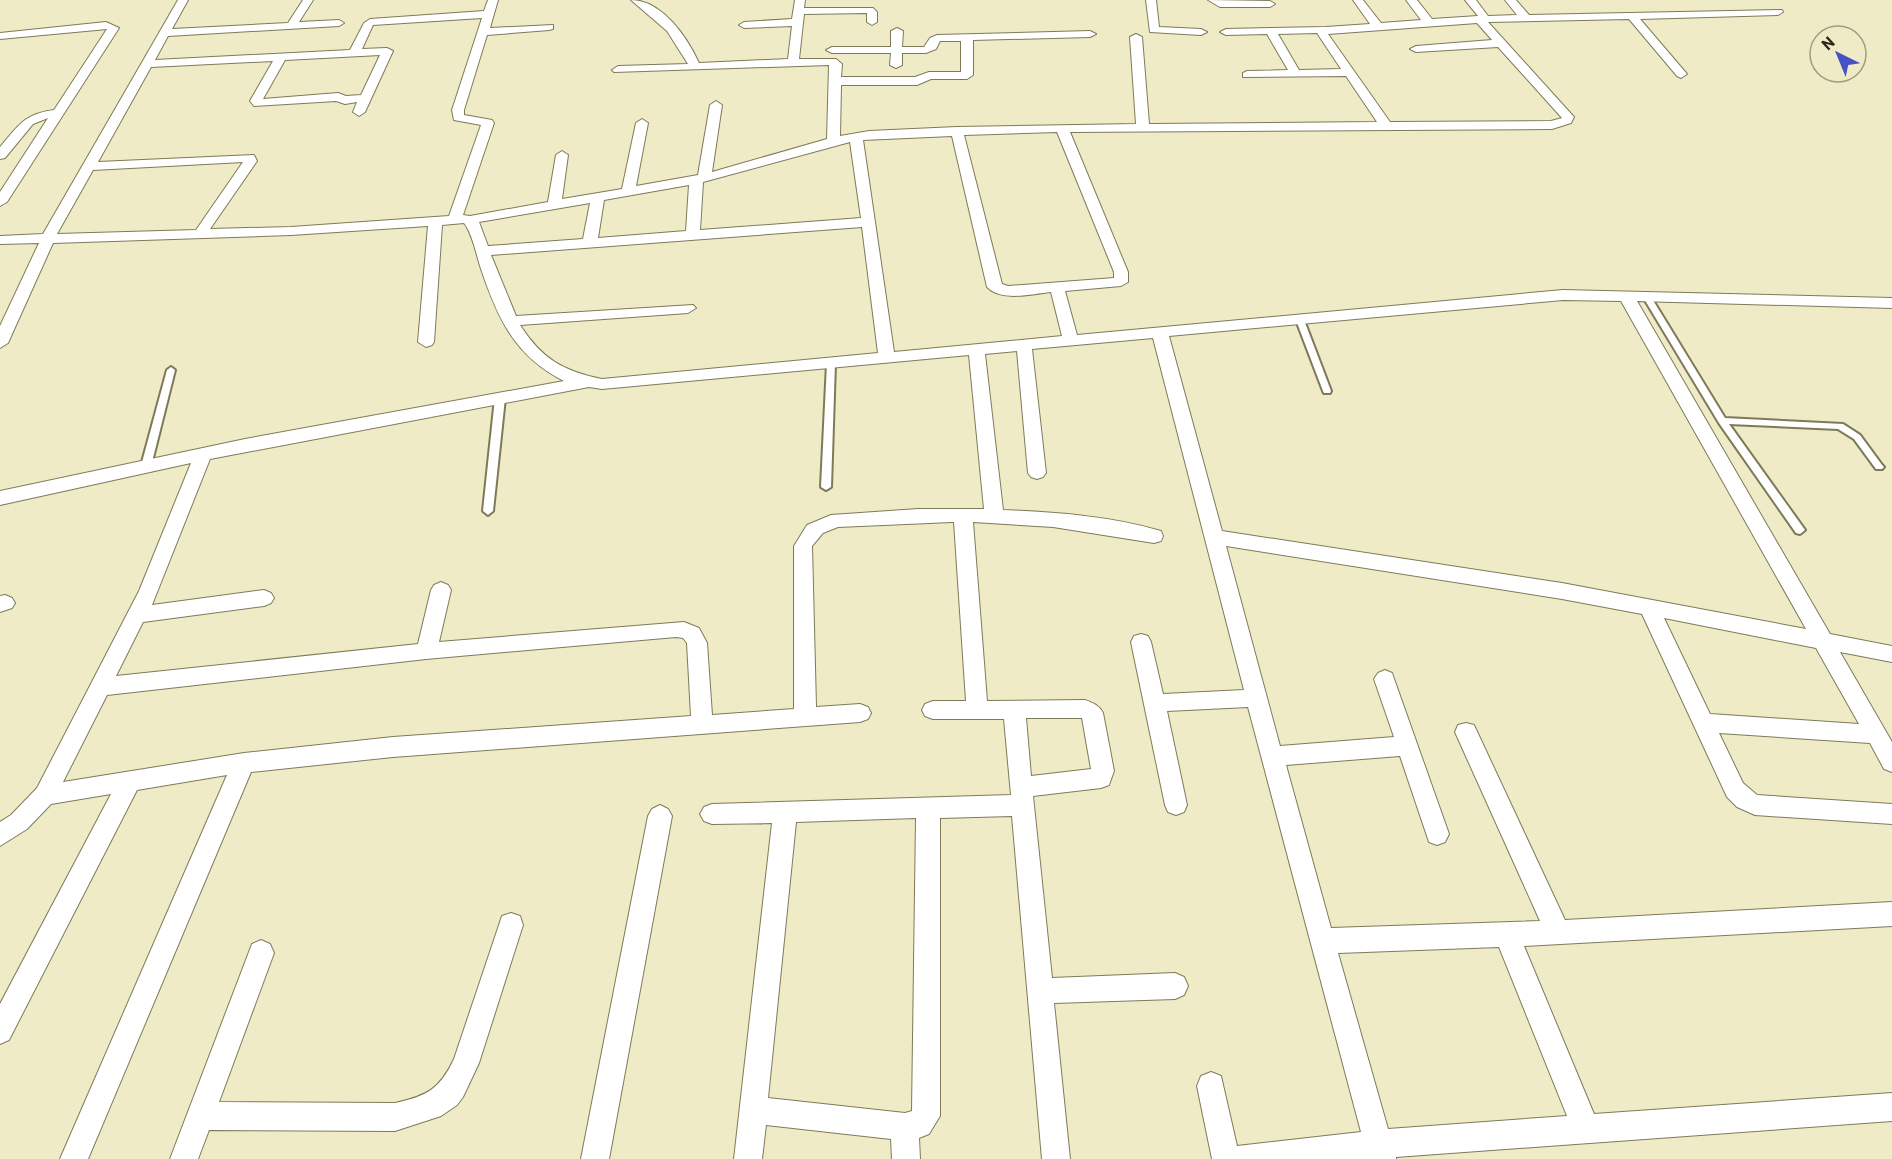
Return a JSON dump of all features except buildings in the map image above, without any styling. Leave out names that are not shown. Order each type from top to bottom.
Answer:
[{"type":"street","points":[[0,343],[48,238],[183,0]]},
{"type":"street","points":[[292,25],[308,0]]},
{"type":"street","points":[[462,220],[488,123],[479,119],[463,118],[458,114],[493,0]]},
{"type":"street","points":[[636,0],[671,26],[686,45],[695,67]]},
{"type":"street","points":[[1151,0],[1154,30],[1201,32]]},
{"type":"street","points":[[1213,0],[1220,4],[1270,4]]},
{"type":"street","points":[[1358,0],[1377,26]]},
{"type":"street","points":[[1411,0],[1430,24]]},
{"type":"street","points":[[0,240],[199,235],[462,220],[628,194],[700,179],[856,136],[1062,128],[1552,125],[1567,120],[1568,117],[1563,111],[1482,20],[1483,15],[1470,0]]},
{"type":"street","points":[[1510,0],[1526,18]]},
{"type":"street","points":[[1694,0],[1710,14]]},
{"type":"street","points":[[744,25],[799,11],[869,10],[872,12],[872,22]]},
{"type":"street","points":[[794,62],[799,11]]},
{"type":"street","points":[[1226,32],[1323,30],[1526,18],[1778,12]]},
{"type":"street","points":[[355,51],[369,23],[433,13],[488,14]]},
{"type":"street","points":[[545,42],[553,14]]},
{"type":"street","points":[[1632,16],[1681,74]]},
{"type":"street","points":[[164,33],[339,22]]},
{"type":"street","points":[[0,36],[56,32],[106,25],[113,28],[0,202]]},
{"type":"street","points":[[483,32],[549,27]]},
{"type":"street","points":[[1323,30],[1321,33],[1386,126]]},
{"type":"street","points":[[896,66],[897,31]]},
{"type":"street","points":[[1270,31],[1296,74]]},
{"type":"street","points":[[832,50],[926,50],[930,49],[934,40],[938,38],[1090,34]]},
{"type":"street","points":[[835,81],[917,81],[929,76],[967,75],[967,37]]},
{"type":"street","points":[[1136,37],[1143,128]]},
{"type":"street","points":[[1416,49],[1501,43]]},
{"type":"street","points":[[147,64],[387,51],[358,112]]},
{"type":"street","points":[[281,56],[256,101],[258,103],[338,97],[345,100],[365,98]]},
{"type":"street","points":[[618,70],[835,62],[833,141]]},
{"type":"street","points":[[1247,75],[1348,72]]},
{"type":"street","points":[[693,235],[700,179],[716,105]]},
{"type":"street","points":[[0,155],[33,118],[57,113]]},
{"type":"street","points":[[628,194],[642,123]]},
{"type":"street","points":[[957,131],[995,287],[1007,291],[1114,285],[1121,282],[1123,278],[1062,128]]},
{"type":"street","points":[[856,136],[887,358]]},
{"type":"street","points":[[554,206],[562,154]]},
{"type":"street","points":[[89,166],[249,158],[250,161],[199,235]]},
{"type":"street","points":[[590,243],[597,199]]},
{"type":"street","points":[[462,220],[472,222],[509,321],[531,354],[565,378],[602,384],[1563,295],[1892,303]]},
{"type":"street","points":[[426,342],[435,221]]},
{"type":"street","points":[[483,251],[869,222]]},
{"type":"street","points":[[1057,288],[1071,341]]},
{"type":"street","points":[[1626,296],[1892,762]]},
{"type":"street","points":[[509,321],[688,308]]},
{"type":"street","points":[[1160,333],[1256,698],[1380,1152]]},
{"type":"street","points":[[1024,345],[1037,474]]},
{"type":"street","points":[[977,350],[994,515]]},
{"type":"street","points":[[0,498],[203,454],[585,383]]},
{"type":"street","points":[[0,835],[19,822],[45,795],[149,591],[203,454]]},
{"type":"street","points":[[963,514],[977,710]]},
{"type":"street","points":[[805,717],[803,546],[807,537],[825,524],[963,514],[994,515],[1069,521],[1154,536]]},
{"type":"street","points":[[1215,537],[1562,591],[1892,654]]},
{"type":"street","points":[[426,651],[441,590]]},
{"type":"street","points":[[137,615],[264,598]]},
{"type":"street","points":[[1649,607],[1735,790],[1745,800],[1755,805],[1892,814]]},
{"type":"street","points":[[100,687],[426,651],[688,630],[694,634],[697,643],[702,725]]},
{"type":"street","points":[[1141,642],[1176,805]]},
{"type":"street","points":[[1385,679],[1437,834]]},
{"type":"street","points":[[1154,704],[1256,698]]},
{"type":"street","points":[[712,814],[928,808],[1022,796],[1101,778],[1103,771],[1092,713],[1089,710],[933,710]]},
{"type":"street","points":[[1014,710],[1056,1159]]},
{"type":"street","points":[[45,795],[244,764],[393,747],[860,713]]},
{"type":"street","points":[[1704,723],[1876,734]]},
{"type":"street","points":[[1466,732],[1558,933]]},
{"type":"street","points":[[1272,756],[1407,746]]},
{"type":"street","points":[[74,1159],[244,764]]},
{"type":"street","points":[[0,1031],[130,781]]},
{"type":"street","points":[[752,1110],[905,1127],[919,1124],[926,1116],[928,808]]},
{"type":"street","points":[[748,1159],[785,812]]},
{"type":"street","points":[[595,1159],[660,816]]},
{"type":"street","points":[[1323,941],[1558,933],[1892,914]]},
{"type":"street","points":[[201,1116],[395,1117],[427,1110],[446,1099],[457,1085],[466,1064],[511,925]]},
{"type":"street","points":[[1507,935],[1586,1129]]},
{"type":"street","points":[[184,1159],[261,953]]},
{"type":"street","points":[[1040,991],[1174,986]]},
{"type":"street","points":[[1210,1086],[1226,1159]]},
{"type":"street","points":[[1240,1159],[1380,1152],[1586,1129],[1892,1107]]},
{"type":"street","points":[[905,1127],[906,1159]]},
{"type":"lane","points":[[1647,297],[1722,421],[1800,530]]},
{"type":"lane","points":[[1300,320],[1327,392]]},
{"type":"lane","points":[[826,487],[831,363]]},
{"type":"lane","points":[[146,466],[171,370]]},
{"type":"lane","points":[[488,511],[500,398]]},
{"type":"lane","points":[[1722,421],[1840,426],[1850,430],[1857,437],[1880,467]]}]
